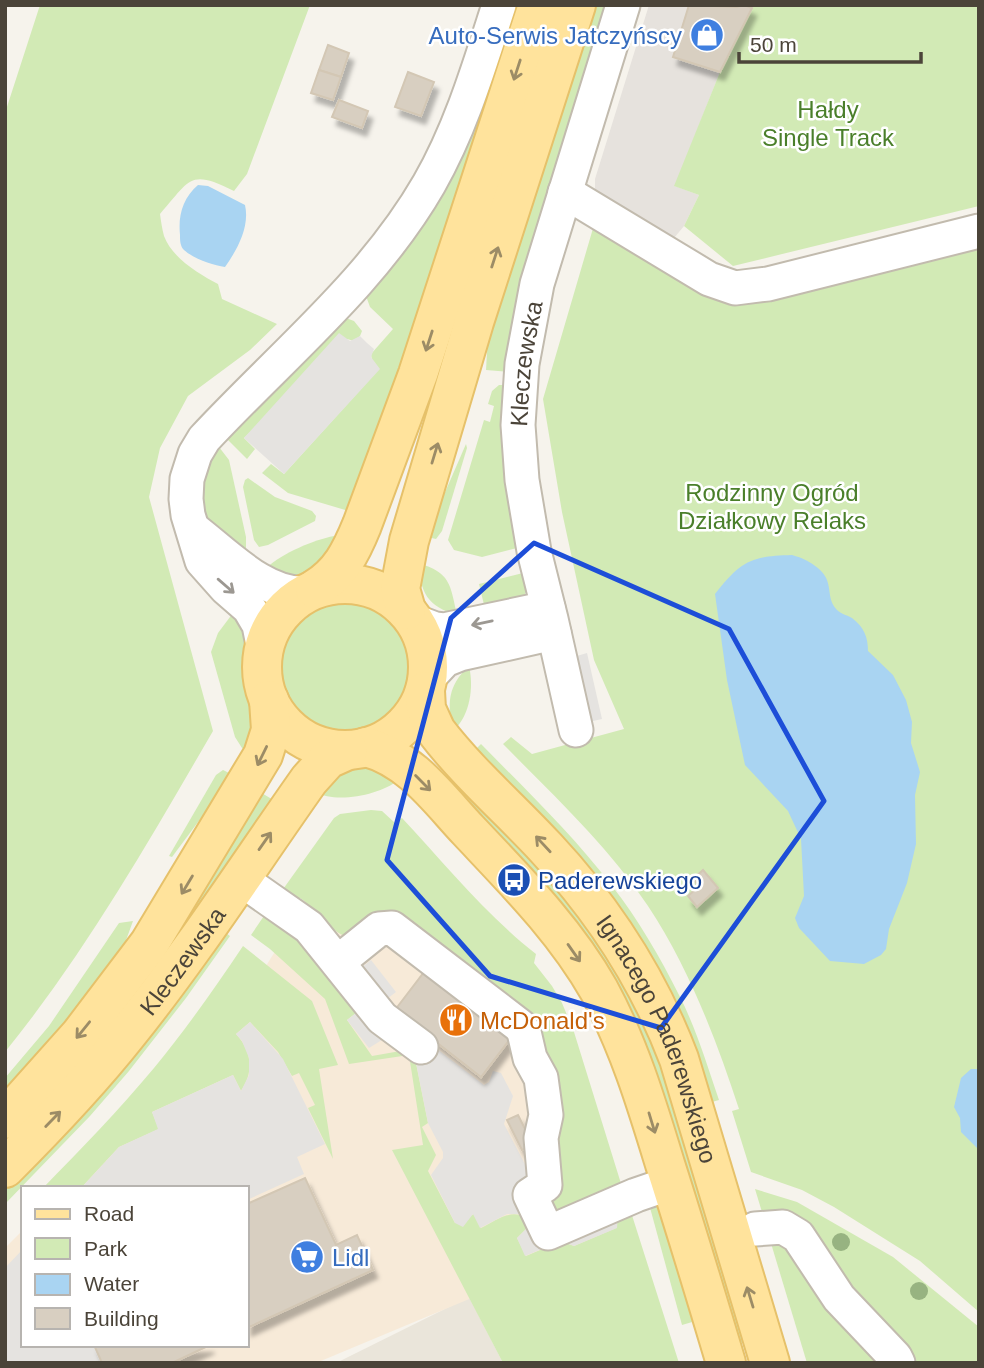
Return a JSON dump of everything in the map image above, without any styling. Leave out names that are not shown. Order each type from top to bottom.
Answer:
[{"type":"main road","points":[[311,591],[343,584],[371,587],[396,600],[410,615],[428,654],[426,685],[409,721],[382,741],[357,749],[321,746],[295,734],[269,700],[262,676],[264,650],[271,629],[284,611],[311,591],[327,582],[340,569],[353,547],[418,374],[538,5]]},
{"type":"main road","name":"Kleczewska","points":[[410,615],[402,600],[401,576],[415,518],[478,309],[576,5]]},
{"type":"main road","name":"Ignacego Paderewskiego","points":[[426,685],[429,719],[444,742],[565,868],[598,911],[642,977],[666,1025],[678,1059],[770,1363]]},
{"type":"main road","name":"Kleczewska","points":[[5,1119],[93,1018],[149,944],[173,907],[263,755],[271,730],[269,700]]},
{"type":"main road","name":"Kleczewska","points":[[5,1168],[82,1088],[128,1034],[320,766],[328,759],[357,749]]},
{"type":"main road","name":"Ignacego Paderewskiego","points":[[357,749],[390,755],[410,769],[529,895],[598,989],[642,1090],[726,1363]]},
{"type":"street","points":[[264,650],[255,616],[242,599],[226,588],[202,561],[188,515],[185,490],[191,463],[199,446],[363,276],[410,215],[441,162],[466,107],[499,5]]},
{"type":"street","name":"Kleczewska","points":[[576,730],[528,520],[522,480],[519,425],[527,330],[537,284],[623,5]]},
{"type":"street","points":[[565,192],[709,279],[735,288],[768,285],[979,231]]},
{"type":"street","points":[[193,529],[263,583],[289,593],[311,591]]},
{"type":"street","points":[[410,615],[435,629],[444,630],[551,621]]},
{"type":"street","points":[[426,685],[445,660],[551,621]]},
{"type":"street","points":[[239,878],[309,927],[382,1018],[421,1047]]},
{"type":"street","points":[[338,962],[379,929],[392,929],[520,1026],[530,1058],[541,1078],[546,1115],[541,1138],[545,1185],[530,1195],[548,1233],[671,1183]]},
{"type":"street","points":[[755,1229],[783,1227],[798,1236],[839,1298],[898,1363]]},
{"type":"highlighted area","points":[[534,543],[729,629],[824,801],[661,1028],[490,976],[387,860],[451,618]]},
{"type":"shaded area","points":[[649,5],[754,5],[720,72],[675,186],[699,195],[684,226],[674,238],[595,190],[595,179]]},
{"type":"shaded area","points":[[339,333],[350,341],[360,336],[374,349],[371,357],[380,369],[284,474],[244,438]]},
{"type":"shaded area","points":[[587,653],[602,719],[584,723],[570,658]]},
{"type":"shaded area","points":[[320,879],[500,937],[632,1231],[316,1363],[5,1363],[5,1248],[21,1232],[21,1347],[248,1347],[248,1186],[65,1186],[248,995]]},
{"type":"shaded area","points":[[371,960],[396,992],[383,1002],[385,1009],[484,1085],[489,1082],[493,1071],[501,1073],[513,1096],[504,1124],[550,1212],[618,1215],[617,1228],[574,1246],[561,1241],[525,1256],[517,1238],[528,1227],[525,1217],[520,1214],[507,1214],[480,1228],[473,1214],[463,1227],[455,1223],[431,1175],[443,1158],[443,1152],[428,1123],[415,1058],[385,1038],[369,1048],[347,1020],[358,1009],[341,984]]},
{"type":"shaded area","points":[[250,1022],[283,1059],[325,1144],[297,1157],[304,1174],[248,1200],[248,1186],[83,1186],[119,1147],[158,1129],[152,1112],[233,1075],[241,1091],[249,1075],[249,1058],[236,1034]]},
{"type":"shaded area","points":[[21,1251],[21,1347],[95,1347],[102,1363],[5,1363],[5,1268]]},
{"type":"shaded area","points":[[469,1297],[503,1363],[336,1363]]},
{"type":"green space","points":[[40,5],[310,5],[247,174],[234,191],[208,180],[192,181],[160,214],[164,236],[173,251],[195,270],[218,284],[222,299],[277,324],[250,350],[188,396],[160,448],[149,497],[213,731],[90,935],[5,1052],[5,113]]},
{"type":"green space","points":[[510,5],[523,5],[352,512],[288,493],[262,473],[271,464],[284,474],[379,369],[372,361],[371,354],[393,329],[370,307],[366,296]]},
{"type":"green space","points":[[590,5],[612,5],[511,372],[486,370],[489,318]]},
{"type":"green space","name":"Hałdy Single Track","points":[[754,5],[979,5],[979,206],[733,266],[684,226],[699,195],[674,186],[720,72]]},
{"type":"green space","name":"Rodzinny Ogród Działkowy Relaks","points":[[594,225],[699,291],[721,301],[749,300],[979,239],[979,1312],[920,1261],[834,1207],[802,1190],[751,1172],[732,1111],[739,1109],[721,1056],[689,979],[663,930],[632,884],[598,842],[503,744],[511,737],[532,754],[624,729],[594,660],[562,512],[543,399]]},
{"type":"green space","points":[[346,318],[354,321],[362,331],[360,336],[354,341],[347,339],[244,438],[255,449],[247,459],[226,438]]},
{"type":"green space","points":[[499,385],[506,385],[521,547],[482,557],[454,550],[448,540],[484,420],[490,422],[494,406],[488,404],[492,391]]},
{"type":"green space","points":[[466,444],[442,531],[436,539],[427,537],[433,520]]},
{"type":"green space","points":[[219,447],[229,460],[246,537],[246,548],[241,555],[213,528],[202,505],[203,485],[209,465]]},
{"type":"green space","points":[[248,478],[275,497],[312,511],[316,516],[315,521],[259,547],[254,540],[243,487]]},
{"type":"green space","points":[[334,536],[342,538],[309,573],[290,577],[266,568],[298,548]]},
{"type":"green space","points":[[418,563],[437,571],[447,581],[457,615],[432,603],[427,597],[421,583]]},
{"type":"green space","points":[[527,572],[529,587],[521,601],[486,613],[479,584]]},
{"type":"green space","points":[[344,601],[369,606],[391,620],[405,642],[410,667],[405,692],[391,714],[369,728],[344,733],[319,728],[297,714],[283,692],[278,667],[283,642],[297,620],[319,606]]},
{"type":"green space","points":[[236,609],[246,637],[243,674],[254,722],[248,752],[235,737],[211,652],[218,633]]},
{"type":"green space","points":[[469,666],[471,683],[467,709],[454,730],[450,712],[451,696],[457,680]]},
{"type":"green space","points":[[481,744],[581,849],[640,925],[691,1020],[719,1100],[712,1102],[716,1116],[710,1118],[691,1053],[473,752]]},
{"type":"green space","points":[[367,767],[398,780],[381,790],[358,796],[334,797],[316,792],[339,773]]},
{"type":"green space","points":[[223,770],[233,775],[172,857],[169,856],[216,775]]},
{"type":"green space","points":[[452,770],[587,917],[654,1034],[752,1340],[734,1344],[657,1087],[441,782]]},
{"type":"green space","points":[[260,792],[275,801],[166,960],[98,1046],[5,1146],[5,1139],[88,1048],[126,1001],[201,892]]},
{"type":"green space","points":[[382,811],[395,823],[402,818],[483,906],[536,954],[534,963],[562,1003],[574,1032],[623,1190],[574,1212],[550,1212],[551,1123],[478,974],[397,912],[390,912],[347,937],[335,930],[300,898],[297,904],[281,892],[334,818],[340,814]]},
{"type":"green space","points":[[268,910],[282,920],[358,1009],[347,1020],[372,1056],[406,1050],[415,1058],[428,1123],[422,1127],[436,1155],[428,1171],[455,1223],[474,1214],[481,1228],[508,1215],[525,1217],[528,1227],[517,1238],[526,1256],[561,1241],[574,1246],[616,1228],[618,1215],[630,1209],[679,1363],[503,1363],[392,1150],[423,1145],[409,1055],[349,1064],[325,999],[251,935]]},
{"type":"green space","points":[[133,921],[121,954],[5,1099],[5,1078],[49,1026],[119,923]]},
{"type":"green space","points":[[223,931],[230,936],[129,1071],[90,1116],[5,1204],[5,1188],[47,1145]]},
{"type":"green space","points":[[243,946],[312,1001],[338,1065],[319,1069],[333,1159],[308,1108],[315,1105],[299,1073],[292,1076],[278,1052],[250,1022],[236,1034],[245,1047],[249,1062],[248,1076],[241,1091],[233,1075],[152,1112],[159,1129],[119,1147],[83,1186],[45,1186],[114,1114],[200,1008]]},
{"type":"green space","points":[[755,1189],[797,1202],[893,1257],[979,1327],[979,1363],[907,1363],[765,1222]]},
{"type":"green space","points":[[649,1204],[659,1208],[699,1320],[682,1325]]},
{"type":"green space","points":[[779,1239],[885,1363],[807,1363],[770,1240]]},
{"type":"water","points":[[198,185],[208,186],[245,205],[244,230],[225,267],[193,256],[181,245],[180,221],[183,207]]},
{"type":"water","points":[[792,555],[812,564],[825,575],[834,607],[856,621],[862,629],[868,651],[893,675],[906,700],[912,722],[911,743],[920,772],[915,795],[916,844],[907,883],[889,929],[886,949],[881,955],[864,964],[830,961],[799,928],[795,918],[804,896],[801,839],[788,811],[745,765],[727,680],[715,594],[732,574],[748,562],[766,557]]},
{"type":"water","points":[[971,1069],[979,1069],[979,1150],[961,1132],[960,1118],[954,1107],[961,1078]]},
{"type":"building","points":[[689,5],[744,5],[752,8],[720,72],[673,57]]},
{"type":"building","points":[[328,45],[349,53],[341,77],[319,70]]},
{"type":"building","points":[[319,70],[341,77],[333,100],[311,93]]},
{"type":"building","points":[[408,72],[434,82],[421,116],[395,107]]},
{"type":"building","points":[[339,100],[368,111],[362,128],[332,117]]},
{"type":"building","points":[[703,870],[718,888],[697,907],[688,896],[699,886],[693,879]]},
{"type":"building","name":"McDonald's","points":[[431,963],[517,1030],[481,1077],[395,1010]]},
{"type":"building","points":[[518,1115],[533,1145],[522,1150],[507,1120]]},
{"type":"building","name":"Lidl","points":[[305,1178],[336,1245],[357,1235],[373,1270],[248,1328],[248,1204]]},
{"type":"building","points":[[95,1347],[206,1347],[172,1363],[102,1363]]},
{"type":"place","name":"Auto-Serwis Jatczyńscy","points":[[707,35]]},
{"type":"place","name":"Paderewskiego","points":[[514,880]]},
{"type":"place","name":"McDonald's","points":[[456,1020]]},
{"type":"place","name":"Lidl","points":[[307,1257]]}]
